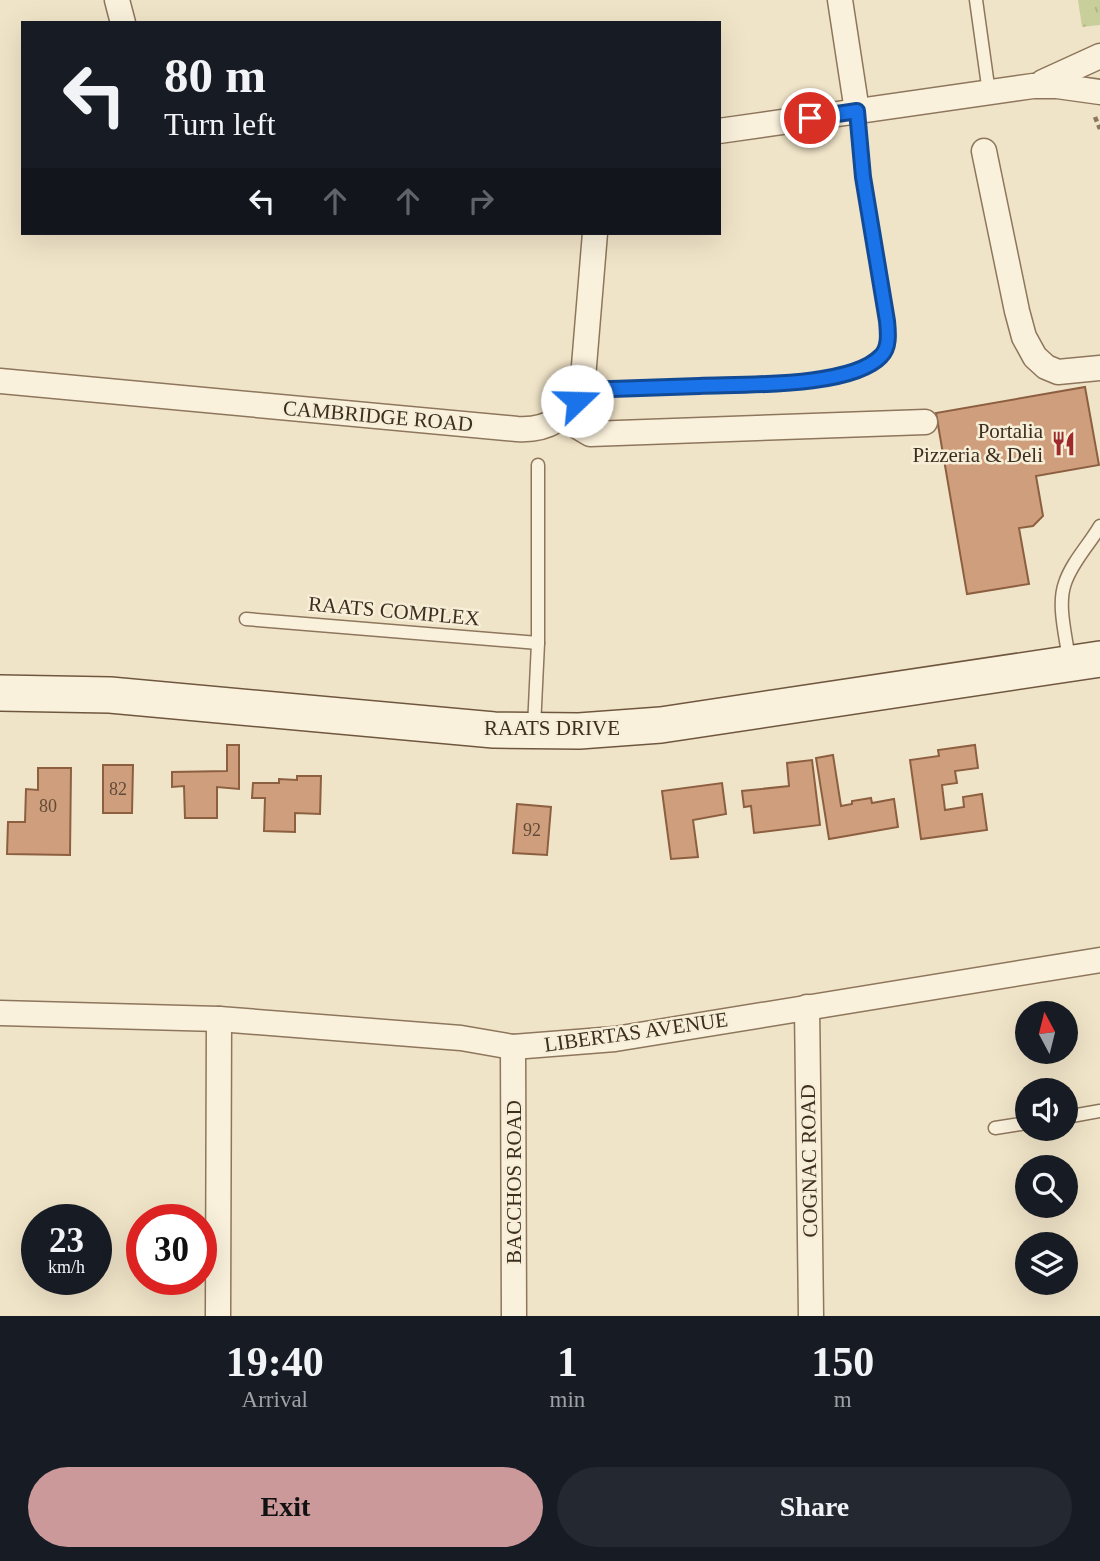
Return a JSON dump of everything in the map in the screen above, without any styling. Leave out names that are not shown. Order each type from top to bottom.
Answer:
[{"type":"street","points":[[117,0],[122,21]]},
{"type":"street","points":[[840,0],[857,111]]},
{"type":"street","points":[[721,131],[1032,86],[1100,90],[1096,75],[1100,57]]},
{"type":"street","points":[[1032,86],[1100,57]]},
{"type":"street","points":[[984,151],[1024,337],[1035,357],[1046,367],[1058,372],[1100,368]]},
{"type":"street","points":[[595,235],[582,390],[571,410],[563,418],[590,434],[925,422]]},
{"type":"street","name":"CAMBRIDGE ROAD","points":[[0,382],[517,429],[541,428],[563,418]]},
{"type":"street","name":"RAATS DRIVE","points":[[0,693],[110,695],[533,732],[661,725],[1085,661]]},
{"type":"street","name":"LIBERTAS AVENUE","points":[[0,1013],[219,1019],[461,1038],[513,1047],[615,1039],[1100,960]]},
{"type":"street","name":"COGNAC ROAD","points":[[807,1007],[811,1316]]},
{"type":"street","points":[[218,1316],[219,1019]]},
{"type":"street","name":"BACCHOS ROAD","points":[[513,1047],[514,1316]]},
{"type":"lane","points":[[976,0],[989,93]]},
{"type":"lane","points":[[582,390],[803,382],[855,371],[872,364],[881,356],[887,342],[887,321],[863,177],[857,111]]},
{"type":"lane","points":[[533,732],[538,643],[538,465]]},
{"type":"lane","points":[[1085,661],[1062,601],[1064,584],[1070,569],[1100,526]]},
{"type":"lane","name":"RAATS COMPLEX","points":[[246,619],[538,643]]},
{"type":"lane","points":[[1078,1115],[1100,1111]]},
{"type":"lane","points":[[995,1128],[1015,1125]]},
{"type":"green space","points":[[1078,0],[1100,0],[1100,25],[1082,27]]},
{"type":"building","points":[[1085,387],[1099,465],[1036,476],[1043,516],[1033,526],[1019,528],[1029,584],[967,594],[936,413]]},
{"type":"building","points":[[227,745],[239,745],[239,789],[217,787],[217,818],[185,818],[184,786],[172,787],[172,772],[227,771]]},
{"type":"building","points":[[975,745],[978,768],[955,771],[957,783],[942,785],[945,810],[964,807],[963,797],[982,794],[987,830],[921,839],[910,760],[939,756],[938,750]]},
{"type":"building","points":[[833,755],[841,806],[871,798],[872,803],[894,799],[898,827],[829,839],[816,758]]},
{"type":"building","points":[[812,760],[820,825],[754,833],[751,806],[744,807],[742,791],[789,786],[787,763]]},
{"type":"building","points":[[103,765],[133,765],[132,813],[103,813]]},
{"type":"building","points":[[38,768],[71,768],[70,855],[7,854],[8,822],[25,822],[26,789],[38,790]]},
{"type":"building","points":[[297,776],[321,776],[320,814],[295,813],[295,832],[264,831],[265,798],[252,798],[253,783],[279,783],[279,779],[297,780]]},
{"type":"building","points":[[722,783],[726,814],[693,820],[698,857],[671,859],[662,791]]},
{"type":"building","points":[[517,804],[551,807],[547,855],[513,853]]},
{"type":"place","name":"Portalia Pizzeria & Deli","points":[[1063,443]]},
{"type":"route","points":[[577,401],[582,390],[803,382],[855,371],[872,364],[884,353],[888,334],[887,321],[863,177],[857,111],[810,118]]}]
